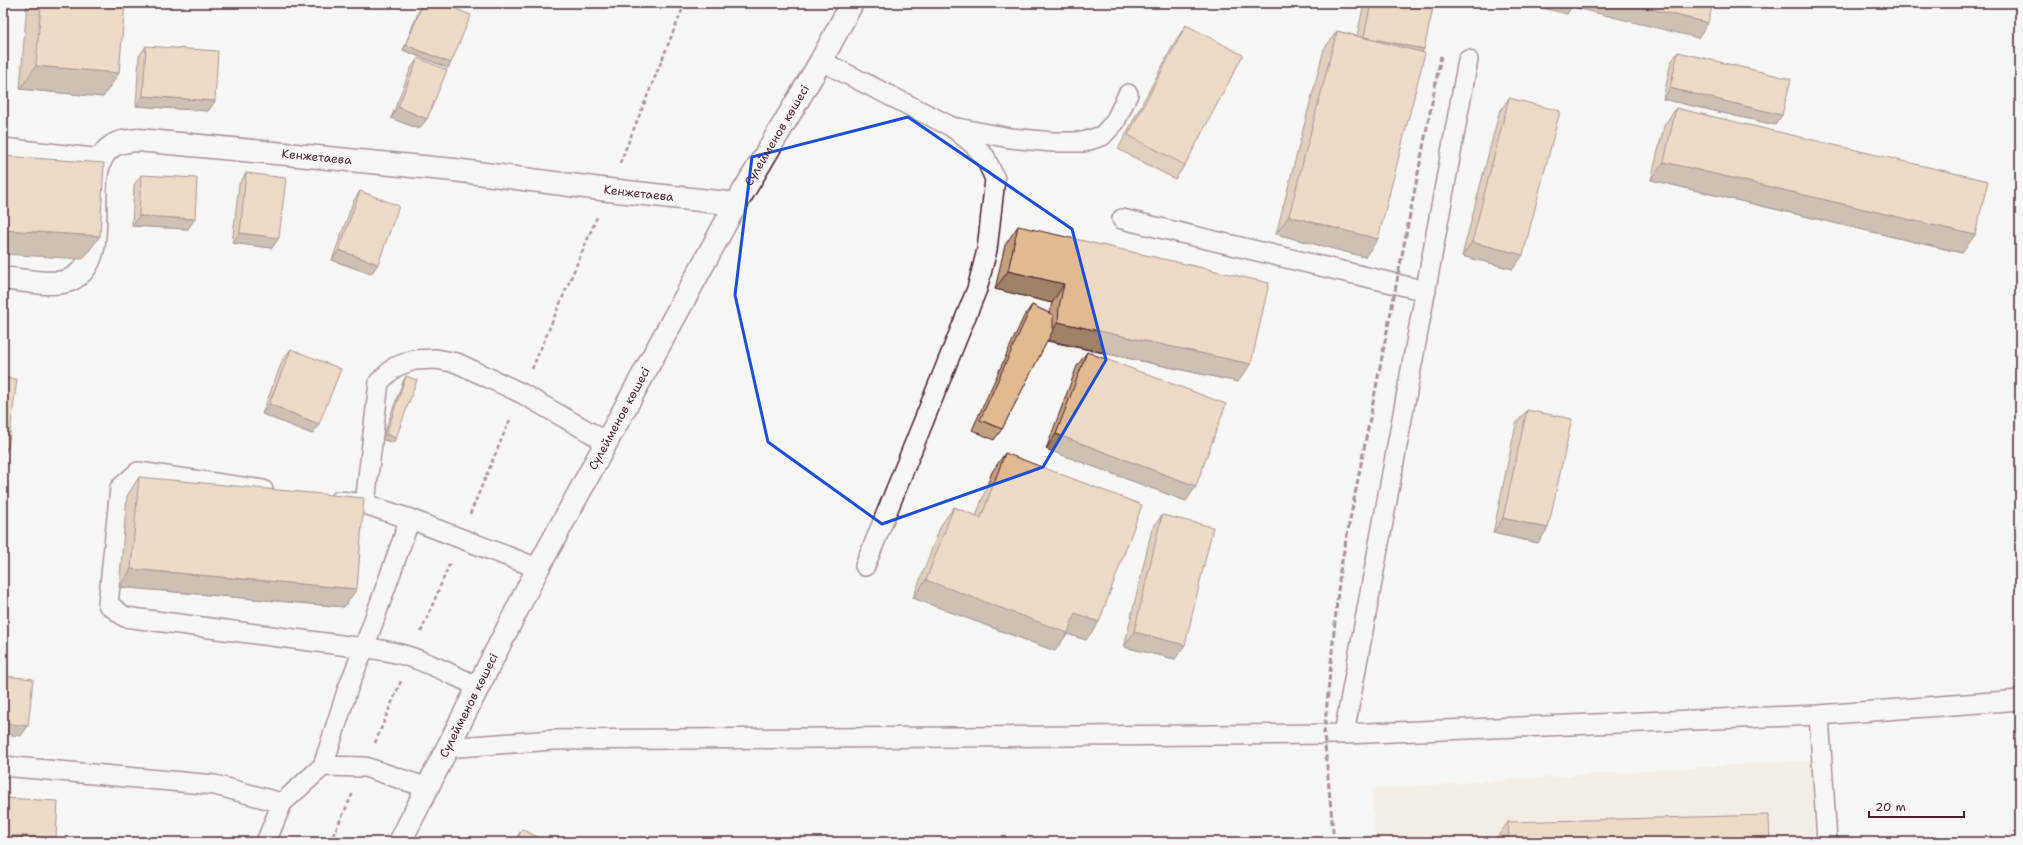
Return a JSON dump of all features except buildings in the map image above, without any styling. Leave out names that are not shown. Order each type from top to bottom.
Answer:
[{"type":"street","name":"Сүлейменов көшесі","points":[[400,842],[428,788],[477,686],[538,568],[736,204],[820,61],[852,3]]},
{"type":"street","name":"Кенжетаева","points":[[102,159],[111,147],[122,142],[138,140],[454,170],[609,190],[736,204]]},
{"type":"street","points":[[3,278],[56,283],[69,280],[80,274],[88,264],[93,250],[98,172],[102,159]]},
{"type":"lane","points":[[1344,734],[1468,60]]},
{"type":"lane","points":[[820,61],[952,128],[974,144],[985,157],[995,178],[993,206],[986,250],[977,289],[865,566]]},
{"type":"lane","points":[[952,128],[1010,138],[1053,142],[1083,142],[1102,136],[1115,122],[1128,94]]},
{"type":"lane","points":[[3,148],[102,159]]},
{"type":"lane","points":[[1122,219],[1426,291]]},
{"type":"lane","points":[[365,504],[379,382],[394,367],[414,360],[436,359],[457,363],[521,393],[606,442]]},
{"type":"lane","points":[[279,492],[138,472],[120,488],[108,604],[125,617],[387,650],[411,656],[477,686]]},
{"type":"lane","points":[[318,498],[365,504],[410,519],[538,568]]},
{"type":"lane","points":[[266,842],[282,803],[323,766],[348,688],[364,648],[410,519]]},
{"type":"lane","points":[[446,748],[553,740],[1344,734],[1819,715],[2020,700]]},
{"type":"lane","points":[[1819,715],[1826,842]]},
{"type":"lane","points":[[3,766],[215,785],[282,803]]},
{"type":"lane","points":[[323,766],[365,767],[428,788]]},
{"type":"path","points":[[330,842],[365,767],[521,393],[609,190],[685,3]]},
{"type":"highlighted area","points":[[908,117],[1072,229],[1106,360],[1043,467],[882,524],[768,442],[735,295],[752,157]]},
{"type":"shaded area","points":[[1811,760],[1814,842],[1375,842],[1372,789]]},
{"type":"railway","points":[[1334,842],[1324,734],[1340,571],[1441,56]]}]
